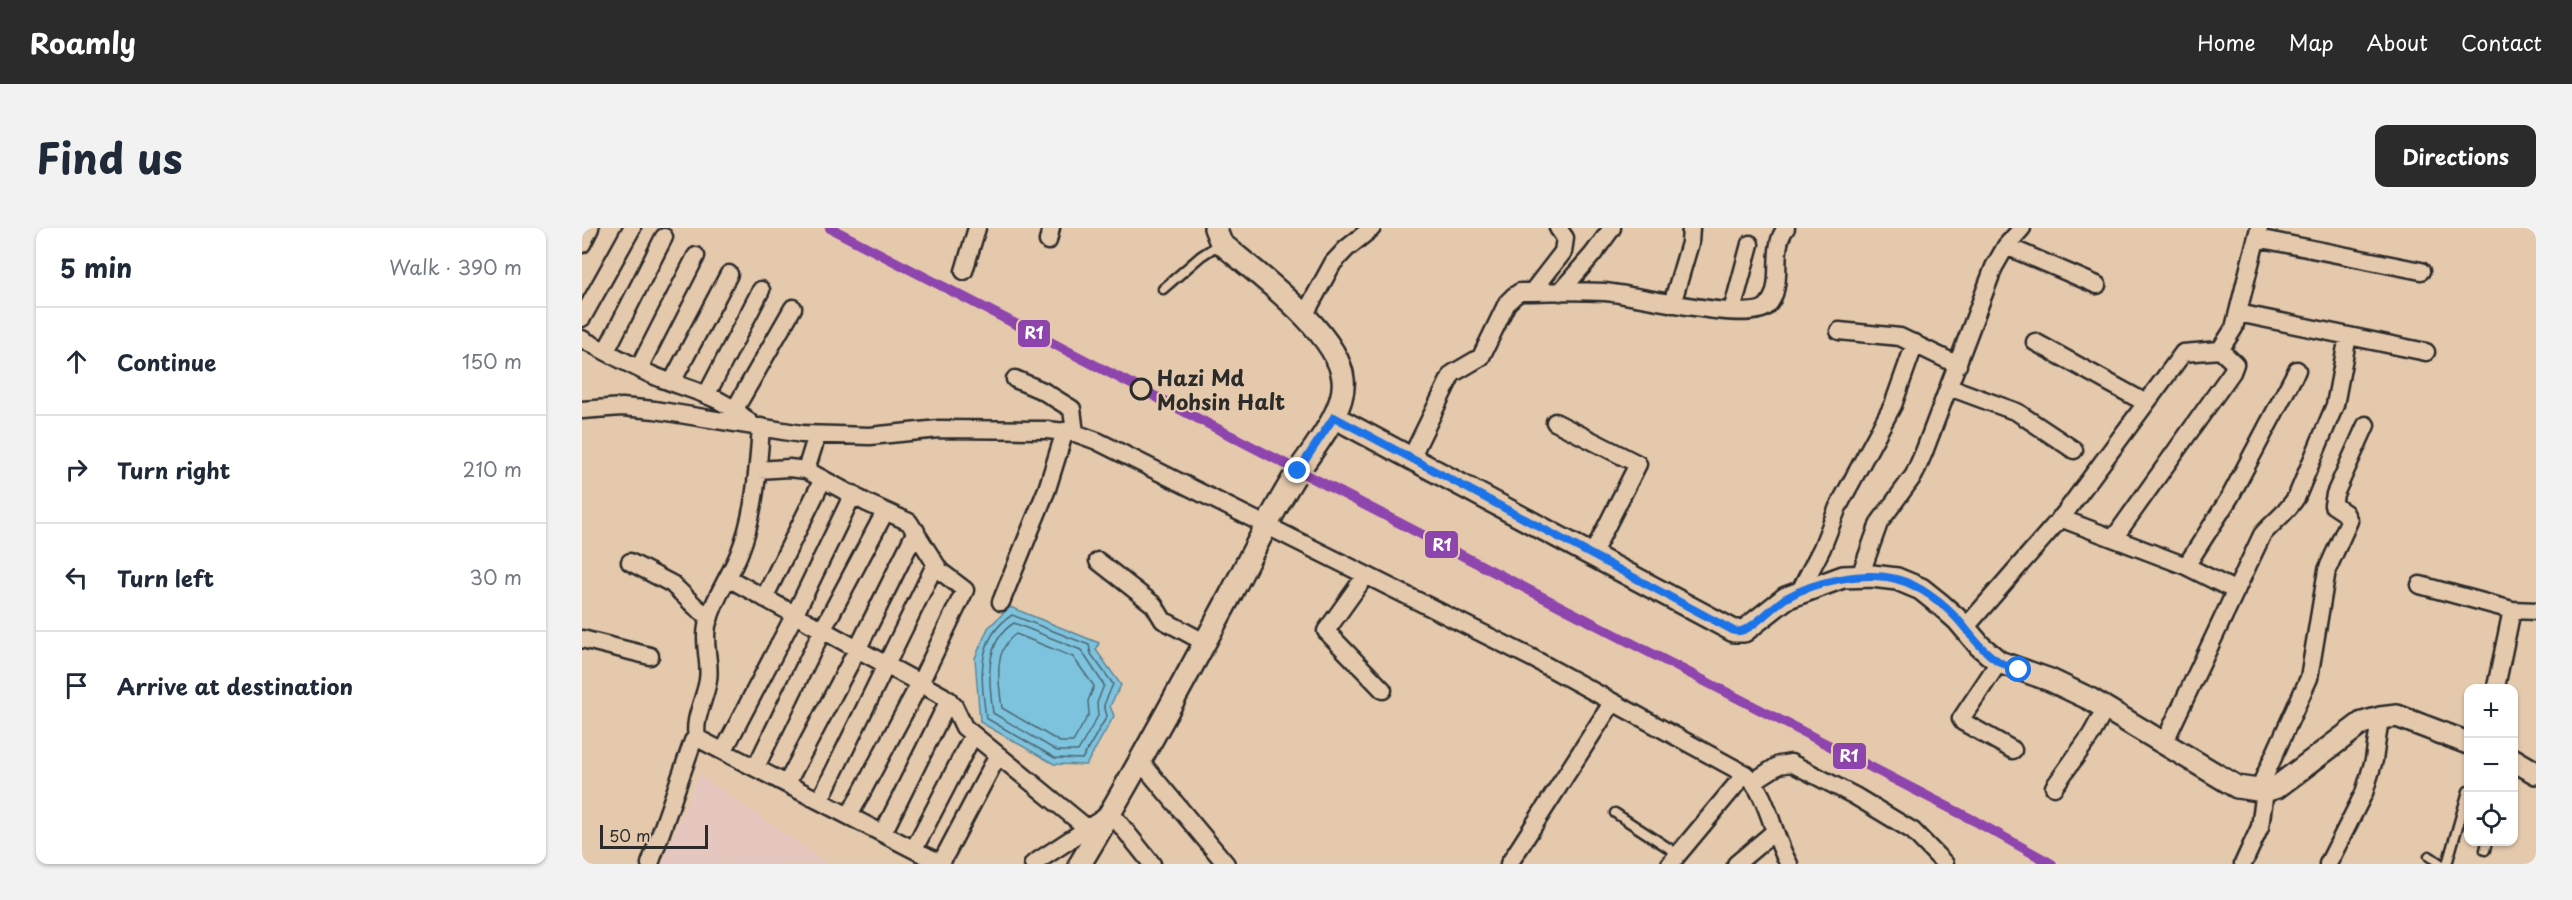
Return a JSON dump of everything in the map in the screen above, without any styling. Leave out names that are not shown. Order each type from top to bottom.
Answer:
[{"type":"street","points":[[582,244],[590,228]]},
{"type":"street","points":[[582,318],[632,228]]},
{"type":"street","points":[[964,271],[977,228]]},
{"type":"street","points":[[1304,316],[1333,263],[1372,228]]},
{"type":"street","points":[[1532,292],[1563,252],[1565,238],[1558,228]]},
{"type":"street","points":[[1560,292],[1593,255],[1612,228]]},
{"type":"street","points":[[1672,303],[1690,243],[1691,228]]},
{"type":"street","points":[[1411,458],[1452,374],[1481,357],[1507,303],[1520,292],[1606,292],[1672,303],[1753,312],[1767,306],[1774,290],[1780,243],[1786,228]]},
{"type":"street","points":[[1860,576],[1879,523],[1917,467],[1958,365],[1983,293],[2006,246],[2022,228]]},
{"type":"street","points":[[2220,350],[2234,328],[2258,233],[2421,271]]},
{"type":"street","points":[[1080,864],[1140,761],[1292,480],[1334,417],[1344,381],[1341,366],[1320,331],[1218,235]]},
{"type":"street","points":[[606,351],[664,237]]},
{"type":"street","points":[[1732,311],[1750,244]]},
{"type":"street","points":[[2006,246],[2097,285]]},
{"type":"street","points":[[639,368],[696,256]]},
{"type":"street","points":[[672,382],[729,274]]},
{"type":"street","points":[[707,394],[761,290]]},
{"type":"street","points":[[735,409],[793,308]]},
{"type":"street","points":[[2238,313],[2426,352]]},
{"type":"street","points":[[1839,331],[1900,337],[1958,365]]},
{"type":"street","points":[[2164,743],[2262,536],[2271,524],[2290,508],[2320,445],[2335,405],[2348,336]]},
{"type":"street","points":[[582,339],[639,368],[707,394],[735,409],[757,427],[758,470],[748,524],[740,553],[707,626],[705,653],[709,669],[708,682],[695,728],[697,738]]},
{"type":"street","points":[[2035,342],[2146,403]]},
{"type":"street","points":[[1799,593],[1822,548],[1838,507],[1893,405],[1915,343]]},
{"type":"street","points":[[1965,628],[2060,518],[2183,353],[2220,350],[2235,364],[2232,372],[2114,538]]},
{"type":"street","points":[[2186,566],[2230,497],[2297,370]]},
{"type":"street","points":[[1001,602],[1070,432],[1072,410],[1043,391],[1014,379]]},
{"type":"street","points":[[1949,387],[2017,412],[2074,450]]},
{"type":"street","points":[[582,410],[633,408],[817,435],[870,436],[972,429],[1070,432],[1097,441],[1532,658],[1750,778],[1789,864]]},
{"type":"street","points":[[1334,417],[1740,633],[1786,598],[1843,577],[1872,576],[1897,579],[1921,589],[1958,620],[1980,646],[1999,662],[2050,680],[2106,708],[2237,787],[2261,791],[2289,778],[2362,723],[2380,718],[2397,716],[2464,741]]},
{"type":"street","points":[[1555,422],[1638,464],[1592,555]]},
{"type":"street","points":[[2243,864],[2259,827],[2261,791],[2308,678],[2327,570],[2349,521],[2345,513],[2333,504],[2335,494],[2366,425]]},
{"type":"street","points":[[806,470],[817,435]]},
{"type":"street","points":[[758,470],[789,468],[806,470],[885,512],[909,522],[935,565],[965,590],[920,683],[849,816]]},
{"type":"street","points":[[764,598],[823,478]]},
{"type":"street","points":[[724,750],[795,614],[853,494]]},
{"type":"street","points":[[756,767],[823,629],[885,512]]},
{"type":"street","points":[[2060,518],[2186,566],[2236,591]]},
{"type":"street","points":[[787,783],[916,531]]},
{"type":"street","points":[[1098,561],[1154,605],[1163,620],[1204,642]]},
{"type":"street","points":[[630,562],[672,584],[698,609],[710,617]]},
{"type":"street","points":[[820,800],[935,565]]},
{"type":"street","points":[[1366,574],[1326,631],[1383,690]]},
{"type":"street","points":[[728,578],[949,700],[961,724],[1088,828]]},
{"type":"street","points":[[2420,585],[2512,610],[2536,612]]},
{"type":"street","points":[[2497,684],[2512,610]]},
{"type":"street","points":[[582,639],[650,656]]},
{"type":"street","points":[[1999,662],[1961,721],[2013,750]]},
{"type":"street","points":[[883,833],[949,700]]},
{"type":"street","points":[[1509,864],[1612,704]]},
{"type":"street","points":[[2054,787],[2091,735],[2106,708]]},
{"type":"street","points":[[2328,864],[2364,793],[2374,760],[2380,718]]},
{"type":"street","points":[[914,849],[973,735]]},
{"type":"street","points":[[697,738],[942,864],[998,755]]},
{"type":"street","points":[[650,864],[693,741],[697,738]]},
{"type":"street","points":[[1140,761],[1226,864]]},
{"type":"street","points":[[2518,762],[2536,773]]},
{"type":"street","points":[[1674,859],[1750,778],[1779,765],[1791,763],[1855,796],[1913,831],[1945,864]]},
{"type":"street","points":[[1033,864],[1111,813]]},
{"type":"street","points":[[1111,813],[1152,864]]},
{"type":"street","points":[[1736,864],[1774,832]]},
{"type":"lane","points":[[1163,289],[1201,256],[1218,235]]},
{"type":"lane","points":[[2447,864],[2469,792]]},
{"type":"lane","points":[[1615,813],[1674,859]]},
{"type":"lane","points":[[2429,856],[2441,864]]},
{"type":"shaded area","points":[[699,775],[829,864],[661,864]]},
{"type":"water","points":[[1010,607],[1099,643],[1096,650],[1121,685],[1110,706],[1114,716],[1086,765],[1054,764],[980,722],[975,658],[988,628]]},
{"type":"transit line","name":"R1","points":[[830,228],[1975,821],[2052,864]]},
{"type":"place","name":"Hazi Md Mohsin Halt","points":[[1141,389]]},
{"type":"route","points":[[1298,471],[1334,417],[1734,631],[1740,633],[1744,631],[1786,598],[1843,577],[1872,576],[1897,579],[1921,589],[1958,620],[1980,646],[1999,662],[2019,670]]}]
